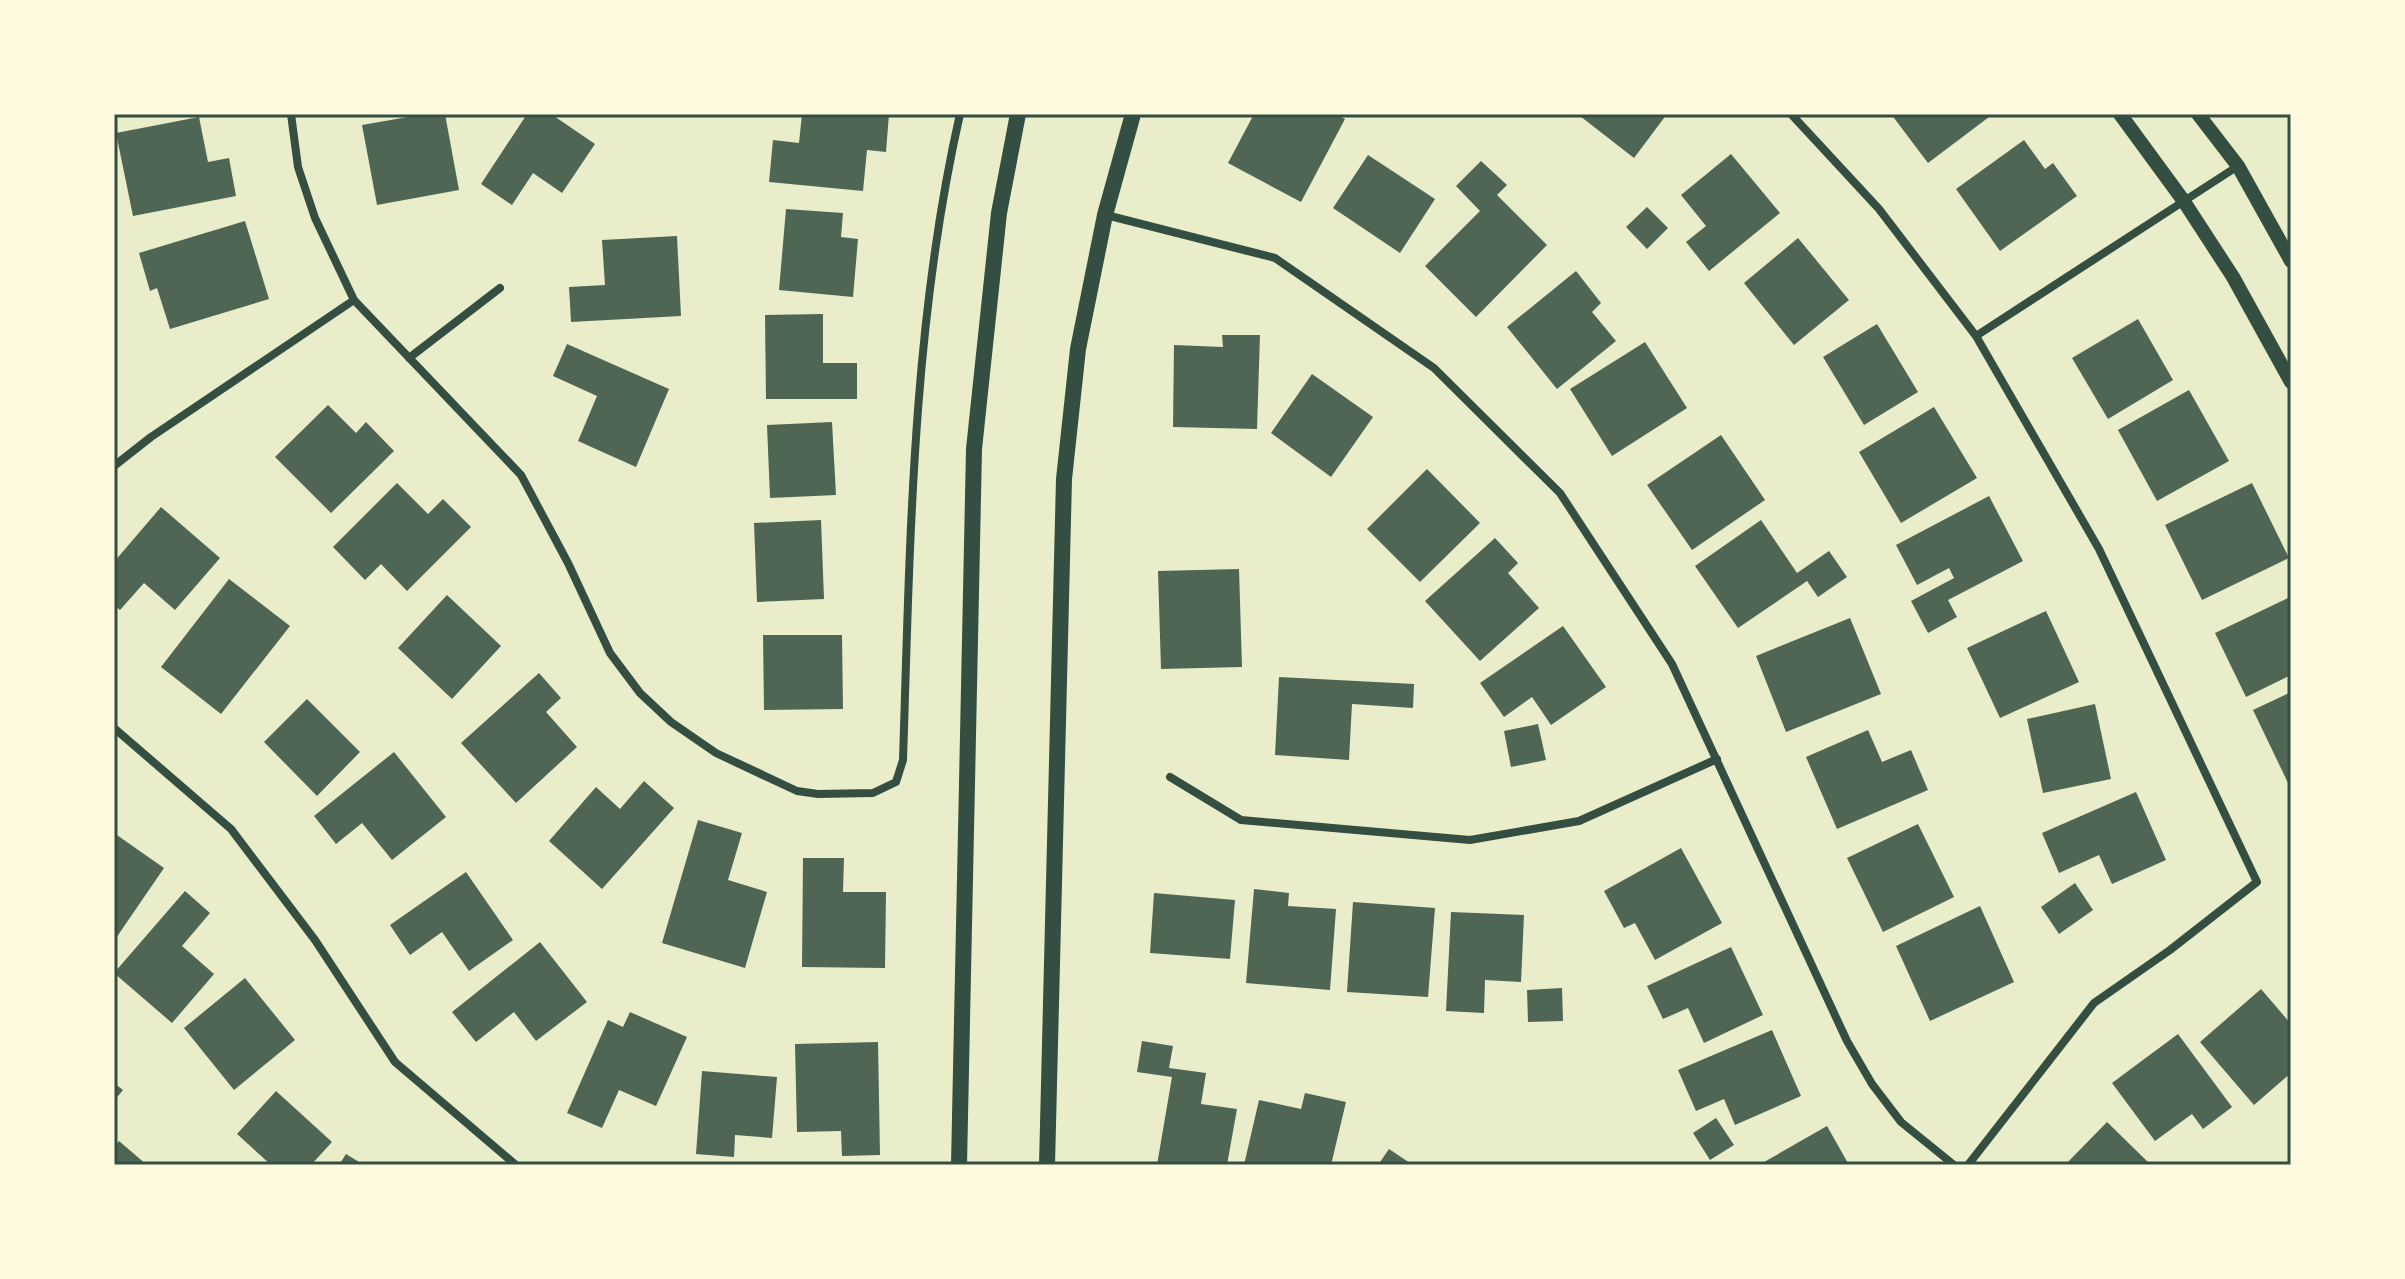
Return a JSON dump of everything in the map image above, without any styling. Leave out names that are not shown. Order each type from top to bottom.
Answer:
[{"type":"main road","points":[[959,1165],[974,449],[999,213],[1018,114]]},
{"type":"main road","points":[[1047,1165],[1064,479],[1078,349],[1105,215],[1133,114]]},
{"type":"street","points":[[291,114],[298,167],[315,218],[354,300],[521,475],[568,563],[610,653],[640,693],[671,722],[716,753],[797,791],[855,794],[873,793],[896,782],[903,760],[911,513],[932,255],[960,114]]},
{"type":"street","points":[[1791,114],[1879,209],[1976,336],[2099,549],[2257,882],[2170,950],[2094,1003],[1968,1165]]},
{"type":"street","points":[[2120,114],[2183,200],[2233,277],[2291,382]]},
{"type":"street","points":[[2198,114],[2238,166],[2291,261]]},
{"type":"street","points":[[1976,336],[2238,166]]},
{"type":"street","points":[[1105,215],[1275,258],[1434,368],[1560,493],[1672,664],[1847,1041],[1872,1084],[1901,1122],[1954,1165]]},
{"type":"street","points":[[409,358],[500,288]]},
{"type":"street","points":[[114,466],[151,437],[354,300]]},
{"type":"street","points":[[114,728],[231,829],[315,940],[395,1062],[516,1165]]},
{"type":"street","points":[[1170,777],[1241,820],[1470,840],[1579,821],[1717,759]]},
{"type":"building","points":[[425,114],[445,114],[459,190],[377,205],[362,125]]},
{"type":"building","points":[[527,114],[551,114],[595,144],[562,193],[533,173],[512,205],[481,184]]},
{"type":"building","points":[[802,114],[889,114],[886,152],[867,150],[863,191],[769,182],[773,140],[799,143]]},
{"type":"building","points":[[1254,114],[1336,114],[1345,119],[1301,202],[1228,163]]},
{"type":"building","points":[[1581,114],[1667,114],[1634,158]]},
{"type":"building","points":[[1891,114],[1993,114],[1928,163]]},
{"type":"building","points":[[199,117],[208,162],[229,158],[236,196],[133,216],[116,133]]},
{"type":"building","points":[[2024,140],[2045,169],[2053,163],[2077,196],[2000,251],[1956,189]]},
{"type":"building","points":[[1731,154],[1780,213],[1709,271],[1686,242],[1706,226],[1681,195]]},
{"type":"building","points":[[1368,155],[1435,199],[1400,253],[1333,208]]},
{"type":"building","points":[[1481,161],[1507,185],[1497,195],[1547,245],[1476,317],[1425,266],[1480,211],[1456,186]]},
{"type":"building","points":[[1647,207],[1668,228],[1647,249],[1626,227]]},
{"type":"building","points":[[786,209],[843,213],[841,237],[858,239],[853,297],[779,290]]},
{"type":"building","points":[[245,221],[269,299],[170,329],[157,288],[150,291],[139,253]]},
{"type":"building","points":[[677,236],[681,316],[571,322],[569,287],[605,285],[602,240]]},
{"type":"building","points":[[1798,238],[1849,300],[1794,345],[1744,283]]},
{"type":"building","points":[[1576,271],[1601,303],[1592,312],[1616,341],[1557,389],[1507,327]]},
{"type":"building","points":[[823,314],[823,363],[857,363],[857,399],[766,399],[765,315]]},
{"type":"building","points":[[2138,319],[2173,380],[2108,419],[2072,358]]},
{"type":"building","points":[[1877,324],[1918,392],[1864,425],[1823,357]]},
{"type":"building","points":[[1222,335],[1260,335],[1257,429],[1173,427],[1174,345],[1223,347]]},
{"type":"building","points":[[1645,342],[1687,408],[1612,456],[1570,389]]},
{"type":"building","points":[[567,344],[669,389],[636,467],[578,441],[597,396],[553,376]]},
{"type":"building","points":[[1312,374],[1373,417],[1331,477],[1271,433]]},
{"type":"building","points":[[2189,390],[2229,461],[2157,501],[2118,430]]},
{"type":"building","points":[[328,405],[356,433],[366,422],[394,451],[331,513],[275,457]]},
{"type":"building","points":[[1934,407],[1977,478],[1901,523],[1859,452]]},
{"type":"building","points":[[832,422],[836,495],[770,498],[767,425]]},
{"type":"building","points":[[1721,435],[1765,500],[1692,550],[1647,485]]},
{"type":"building","points":[[1427,469],[1480,523],[1420,582],[1367,529]]},
{"type":"building","points":[[397,483],[428,514],[443,499],[471,527],[407,591],[381,564],[365,580],[333,547]]},
{"type":"building","points":[[2252,483],[2289,558],[2202,600],[2165,525]]},
{"type":"building","points":[[1989,496],[2023,561],[1948,600],[1957,617],[1928,633],[1911,601],[1954,578],[1949,568],[1917,585],[1896,545]]},
{"type":"building","points":[[161,507],[220,558],[175,610],[144,583],[120,610],[114,605],[114,562]]},
{"type":"building","points":[[821,520],[824,599],[757,602],[754,523]]},
{"type":"building","points":[[1761,520],[1797,573],[1829,551],[1847,577],[1818,597],[1807,581],[1738,628],[1695,566]]},
{"type":"building","points":[[1495,538],[1518,563],[1508,573],[1539,608],[1480,661],[1425,601]]},
{"type":"building","points":[[1239,569],[1242,667],[1161,669],[1158,571]]},
{"type":"building","points":[[229,579],[290,626],[221,714],[161,667]]},
{"type":"building","points":[[447,595],[501,646],[452,699],[398,648]]},
{"type":"building","points":[[2288,598],[2291,604],[2291,675],[2246,697],[2215,633]]},
{"type":"building","points":[[2046,611],[2079,682],[2000,718],[1967,648]]},
{"type":"building","points":[[1850,618],[1881,694],[1786,732],[1756,656]]},
{"type":"building","points":[[1563,626],[1606,687],[1551,725],[1532,697],[1504,717],[1480,683]]},
{"type":"building","points":[[763,635],[842,635],[843,709],[764,710]]},
{"type":"building","points":[[539,673],[561,698],[546,712],[577,747],[516,803],[461,743]]},
{"type":"building","points":[[1279,677],[1414,684],[1413,708],[1352,704],[1349,760],[1275,755]]},
{"type":"building","points":[[2291,692],[2291,783],[2289,785],[2253,710]]},
{"type":"building","points":[[307,699],[360,752],[317,796],[264,742]]},
{"type":"building","points":[[2095,704],[2111,779],[2043,793],[2027,719]]},
{"type":"building","points":[[1538,724],[1546,760],[1511,767],[1504,731]]},
{"type":"building","points":[[1868,730],[1882,762],[1911,750],[1928,790],[1837,829],[1806,757]]},
{"type":"building","points":[[394,752],[446,817],[392,860],[362,823],[336,844],[314,816]]},
{"type":"building","points":[[644,781],[674,808],[602,889],[549,841],[596,787],[620,809]]},
{"type":"building","points":[[2136,792],[2166,860],[2112,884],[2099,855],[2059,873],[2042,833]]},
{"type":"building","points":[[698,820],[742,833],[728,880],[767,892],[745,968],[662,943]]},
{"type":"building","points":[[1918,824],[1954,897],[1883,932],[1847,858]]},
{"type":"building","points":[[114,833],[164,868],[114,941]]},
{"type":"building","points":[[1681,848],[1722,923],[1655,960],[1635,923],[1624,928],[1604,891]]},
{"type":"building","points":[[803,858],[844,858],[843,892],[886,892],[885,968],[802,967]]},
{"type":"building","points":[[466,872],[513,940],[469,971],[442,932],[410,955],[390,925]]},
{"type":"building","points":[[2075,883],[2093,910],[2059,934],[2041,907]]},
{"type":"building","points":[[1254,889],[1289,893],[1288,906],[1336,909],[1330,990],[1246,983]]},
{"type":"building","points":[[185,891],[210,913],[182,946],[214,974],[172,1023],[114,973]]},
{"type":"building","points":[[1154,893],[1235,900],[1230,959],[1150,953]]},
{"type":"building","points":[[1353,902],[1435,908],[1428,997],[1347,992]]},
{"type":"building","points":[[1980,906],[2014,982],[1930,1021],[1896,946]]},
{"type":"building","points":[[1451,912],[1524,915],[1521,982],[1485,980],[1484,1013],[1446,1011]]},
{"type":"building","points":[[540,942],[587,1002],[536,1041],[514,1012],[476,1042],[452,1012]]},
{"type":"building","points":[[1731,947],[1763,1015],[1704,1043],[1688,1008],[1663,1019],[1647,986]]},
{"type":"building","points":[[245,978],[295,1040],[234,1090],[184,1028]]},
{"type":"building","points":[[1562,988],[1563,1021],[1528,1022],[1527,990]]},
{"type":"building","points":[[2261,989],[2291,1024],[2291,1073],[2254,1105],[2200,1042]]},
{"type":"building","points":[[630,1012],[687,1037],[656,1106],[619,1090],[602,1128],[567,1113],[608,1020],[623,1027]]},
{"type":"building","points":[[1772,1030],[1801,1096],[1735,1125],[1724,1099],[1696,1111],[1678,1070]]},
{"type":"building","points":[[2178,1034],[2232,1107],[2203,1129],[2192,1114],[2155,1141],[2112,1083]]},
{"type":"building","points":[[1142,1041],[1173,1046],[1169,1068],[1206,1073],[1201,1104],[1237,1109],[1227,1165],[1157,1165],[1172,1077],[1137,1072]]},
{"type":"building","points":[[878,1042],[880,1155],[842,1156],[841,1131],[797,1132],[795,1044]]},
{"type":"building","points":[[702,1071],[777,1077],[772,1138],[735,1135],[734,1157],[696,1154]]},
{"type":"building","points":[[114,1083],[123,1090],[114,1101]]},
{"type":"building","points":[[276,1091],[332,1142],[311,1165],[271,1165],[237,1134]]},
{"type":"building","points":[[1305,1093],[1346,1102],[1331,1165],[1244,1165],[1259,1100],[1301,1109]]},
{"type":"building","points":[[1716,1118],[1734,1145],[1710,1160],[1693,1133]]},
{"type":"building","points":[[2107,1122],[2151,1165],[2065,1165]]},
{"type":"building","points":[[1827,1126],[1849,1165],[1759,1165]]},
{"type":"building","points":[[119,1141],[147,1165],[114,1165],[114,1147]]},
{"type":"building","points":[[1389,1149],[1413,1165],[1378,1165]]},
{"type":"building","points":[[346,1154],[364,1165],[339,1165]]}]
